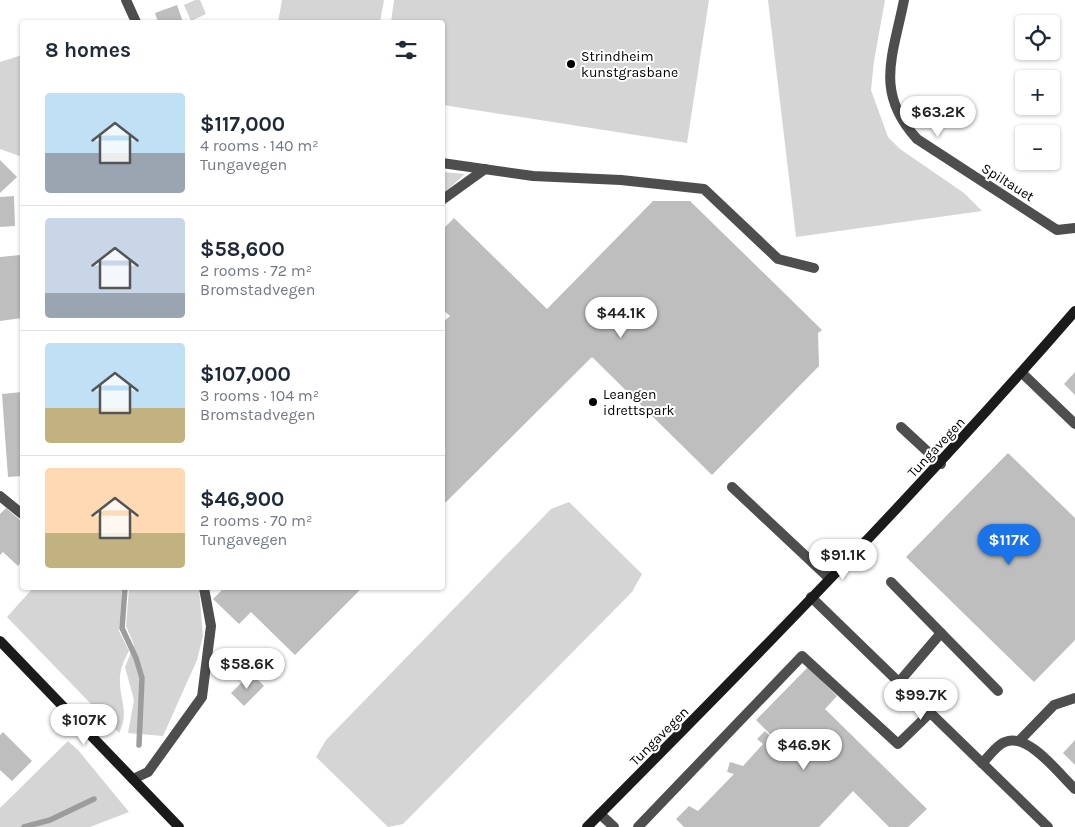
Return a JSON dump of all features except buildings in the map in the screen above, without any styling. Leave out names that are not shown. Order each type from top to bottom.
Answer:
[{"type":"street","points":[[126,0],[135,20]]},
{"type":"street","name":"Spiltauet","points":[[904,0],[889,82],[895,109],[904,125],[917,139],[1057,230],[1075,228]]},
{"type":"street","points":[[445,164],[533,176],[621,180],[704,189],[778,259],[814,268]]},
{"type":"street","points":[[445,198],[485,169]]},
{"type":"street","name":"Tungavegen","points":[[587,827],[662,754],[829,578],[941,464],[1075,311]]},
{"type":"street","points":[[1022,372],[1075,424]]},
{"type":"street","points":[[901,427],[941,464]]},
{"type":"street","points":[[732,487],[829,578]]},
{"type":"street","points":[[0,496],[20,512]]},
{"type":"street","points":[[891,582],[998,691]]},
{"type":"street","points":[[133,779],[148,772],[202,697],[211,626],[204,590]]},
{"type":"street","points":[[811,597],[982,763],[1042,825]]},
{"type":"street","points":[[898,682],[941,633]]},
{"type":"street","points":[[0,641],[179,827]]},
{"type":"street","points":[[638,827],[802,656],[898,744],[930,713]]},
{"type":"street","points":[[1019,741],[1054,705],[1075,698]]},
{"type":"street","points":[[982,763],[1002,742],[1014,739],[1028,744],[1075,789]]},
{"type":"street","points":[[600,814],[614,827]]},
{"type":"shaded area","points":[[200,0],[206,14],[191,20],[184,5]]},
{"type":"shaded area","points":[[282,0],[384,0],[380,20],[278,20]]},
{"type":"shaded area","name":"Strindheim kunstgrasbane","points":[[394,0],[709,0],[687,143],[445,105],[445,20],[391,20]]},
{"type":"shaded area","points":[[768,0],[885,0],[871,90],[888,137],[900,149],[964,193],[982,211],[796,237]]},
{"type":"shaded area","points":[[20,56],[20,156],[0,149],[0,62]]},
{"type":"shaded area","points":[[445,172],[465,174],[445,192]]},
{"type":"shaded area","points":[[569,502],[642,574],[632,592],[403,824],[388,827],[316,757],[326,740],[551,509]]},
{"type":"shaded area","points":[[31,590],[122,590],[119,631],[129,651],[120,675],[124,720],[119,733],[7,617]]},
{"type":"shaded area","points":[[129,590],[199,590],[203,636],[197,660],[163,736],[128,733],[134,700],[125,667],[134,645],[126,626]]},
{"type":"shaded area","points":[[68,741],[78,750],[129,812],[90,827],[0,827],[0,808]]},
{"type":"waterway","points":[[125,590],[122,628],[136,658],[142,678],[139,745]]},
{"type":"waterway","points":[[24,827],[50,820],[94,799]]},
{"type":"place","name":"Strindheim kunstgrasbane","points":[[571,64]]},
{"type":"place","name":"Leangen idrettspark","points":[[593,402]]}]
